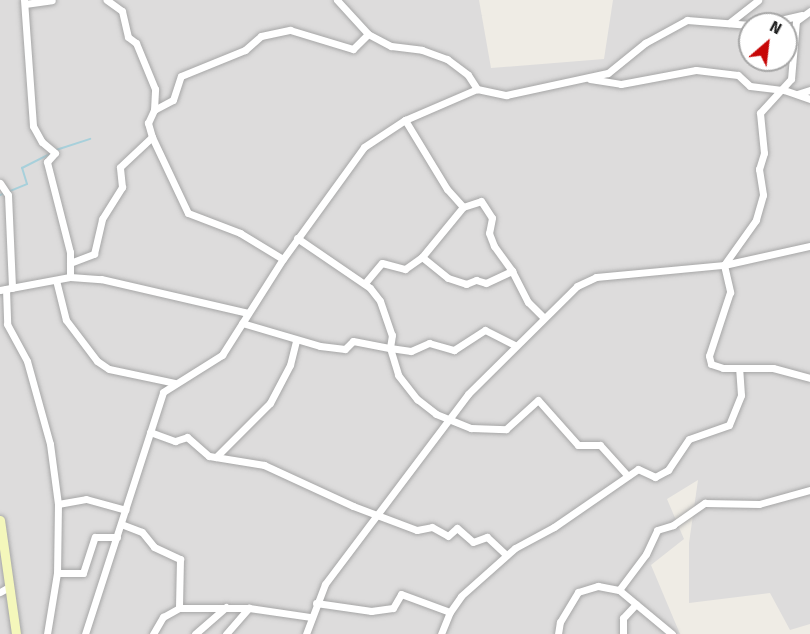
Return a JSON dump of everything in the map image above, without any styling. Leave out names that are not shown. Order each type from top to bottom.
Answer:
[{"type":"main road","points":[[0,520],[4,589],[16,634]]},
{"type":"street","points":[[52,0],[25,2],[33,126],[55,153],[47,162],[70,263],[70,277]]},
{"type":"street","points":[[108,0],[122,11],[128,37],[136,44],[155,89],[154,110],[148,123],[152,137],[188,213],[236,232],[282,259]]},
{"type":"street","points":[[337,0],[368,34],[391,46],[422,50],[447,59],[468,75],[477,89]]},
{"type":"street","points":[[729,23],[758,0]]},
{"type":"street","points":[[807,14],[795,26],[793,72],[784,90],[759,113],[764,153],[759,169],[763,195],[758,213],[724,265],[730,292],[709,360],[715,366],[739,369],[773,368],[810,378]]},
{"type":"street","points":[[85,634],[163,392],[212,363],[242,323],[282,259],[364,147],[405,120],[477,89],[506,95],[586,79],[616,69],[645,43],[676,23],[699,18],[738,24]]},
{"type":"street","points":[[154,110],[173,100],[178,78],[245,50],[261,36],[290,30],[352,49],[368,34]]},
{"type":"street","points":[[586,79],[621,84],[696,70],[738,75],[750,86],[784,90],[810,99]]},
{"type":"street","points":[[797,94],[810,90]]},
{"type":"street","points":[[405,120],[447,189],[463,207]]},
{"type":"street","points":[[70,263],[94,254],[102,219],[122,187],[120,167],[152,137]]},
{"type":"street","points":[[4,188],[7,324],[27,361],[46,424],[58,504],[57,573],[47,634]]},
{"type":"street","points":[[365,283],[382,262],[405,269],[422,257],[463,207],[481,201],[492,218],[489,233],[494,246],[512,271],[528,302],[543,317]]},
{"type":"street","points":[[297,238],[365,283],[380,301],[392,335],[390,348],[398,375],[417,399],[450,420],[478,430],[502,431],[538,400],[578,446],[600,445],[627,475]]},
{"type":"street","points":[[306,634],[325,584],[476,386],[543,317],[577,286],[596,277],[724,265],[810,246]]},
{"type":"street","points":[[422,257],[448,278],[466,284],[476,280],[486,283],[512,271]]},
{"type":"street","points":[[6,289],[70,277],[124,282],[248,313]]},
{"type":"street","points":[[56,280],[66,320],[97,361],[109,369],[175,383]]},
{"type":"street","points":[[242,323],[296,341],[345,349],[353,341],[411,351],[429,343],[454,350],[485,330],[515,345]]},
{"type":"street","points":[[216,457],[270,404],[290,365],[296,341]]},
{"type":"street","points":[[441,634],[450,612],[461,596],[506,555],[559,523],[627,475],[640,468],[656,477],[668,470],[689,439],[729,425],[741,395],[739,369]]},
{"type":"street","points":[[150,432],[175,441],[188,437],[207,455],[264,465],[377,515],[420,531],[434,528],[448,536],[457,528],[473,542],[487,537],[506,555]]},
{"type":"street","points":[[619,590],[646,554],[657,530],[673,525],[702,504],[715,501],[759,504],[810,490]]},
{"type":"street","points":[[58,504],[86,500],[126,510]]},
{"type":"street","points":[[121,524],[142,532],[154,547],[180,559],[179,608]]},
{"type":"street","points":[[57,573],[83,573],[95,537],[117,537]]},
{"type":"street","points":[[558,634],[560,622],[578,592],[598,586],[619,590],[672,634]]},
{"type":"street","points":[[316,603],[371,611],[393,608],[401,594],[450,612]]},
{"type":"street","points":[[623,634],[623,618],[636,604]]},
{"type":"street","points":[[195,634],[226,607]]},
{"type":"street","points":[[153,634],[163,616],[179,608],[249,608],[311,617]]},
{"type":"street","points":[[226,634],[249,608]]},
{"type":"shaded area","points":[[0,0],[479,0],[491,68],[604,59],[613,0],[810,0],[810,624],[790,630],[770,593],[689,603],[689,543],[698,480],[667,499],[684,539],[651,565],[680,634],[0,634]]},
{"type":"waterway","points":[[56,150],[90,139]]},
{"type":"waterway","points":[[0,195],[27,184],[22,168],[51,153]]}]
